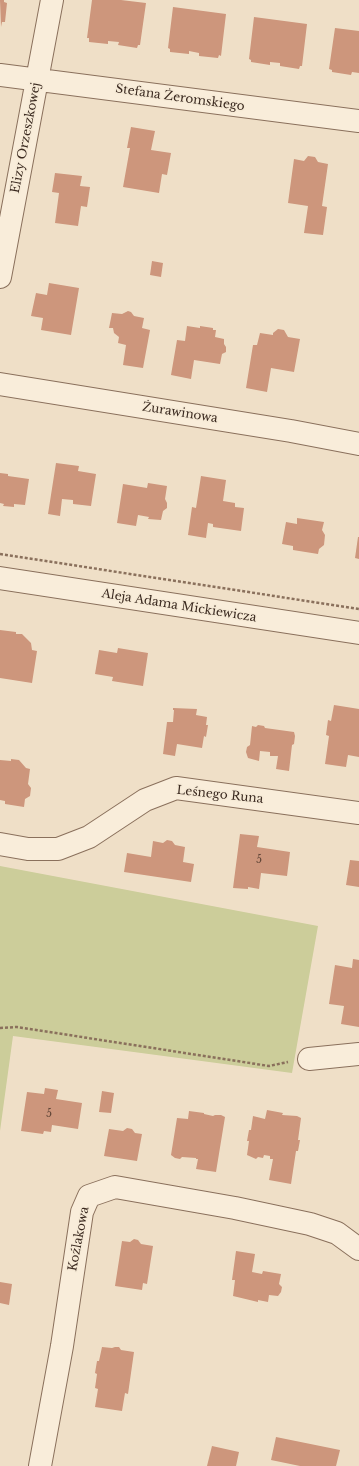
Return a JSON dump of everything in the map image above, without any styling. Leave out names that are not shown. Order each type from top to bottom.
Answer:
[{"type":"street","name":"Elizy Orzeszkowej","points":[[0,277],[52,0]]},
{"type":"street","name":"Stefana Żeromskiego","points":[[0,75],[359,121]]},
{"type":"street","name":"Żurawinowa","points":[[0,384],[291,431],[359,444]]},
{"type":"street","name":"Aleja Adama Mickiewicza","points":[[0,578],[359,633]]},
{"type":"street","name":"Leśnego Runa","points":[[0,844],[28,849],[58,849],[89,838],[145,800],[176,788],[359,813]]},
{"type":"street","points":[[309,1059],[359,1054]]},
{"type":"street","name":"Koźlakowa","points":[[40,1466],[62,1346],[82,1212],[89,1196],[116,1187],[235,1208],[310,1224],[337,1233],[359,1249]]},
{"type":"path","points":[[0,554],[359,609]]},
{"type":"path","points":[[0,1028],[17,1027],[269,1066],[309,1059]]},
{"type":"green space","points":[[0,866],[318,926],[292,1073],[13,1036],[0,1131]]},
{"type":"building","points":[[0,0],[4,0],[4,2],[7,3],[5,22],[2,22],[1,27]]},
{"type":"building","points":[[92,0],[121,0],[146,3],[140,45],[138,45],[137,48],[118,45],[119,42],[108,41],[108,44],[89,42],[89,38],[87,38]]},
{"type":"building","points":[[173,7],[226,14],[221,56],[219,55],[218,58],[199,56],[199,53],[189,51],[189,54],[170,52],[170,49],[168,48]]},
{"type":"building","points":[[254,17],[307,24],[302,66],[300,66],[299,69],[280,66],[280,63],[270,62],[270,65],[251,62],[249,59]]},
{"type":"building","points":[[335,28],[359,31],[359,73],[352,72],[351,75],[332,72],[332,70],[329,69]]},
{"type":"building","points":[[131,127],[155,131],[151,150],[171,153],[167,175],[162,174],[159,193],[123,187],[130,148],[127,148]]},
{"type":"building","points":[[308,156],[315,157],[318,162],[328,164],[322,206],[327,207],[323,235],[304,233],[308,206],[288,203],[294,159],[304,161]]},
{"type":"building","points":[[55,173],[82,176],[80,186],[90,187],[87,207],[81,206],[78,226],[55,223],[59,193],[52,192]]},
{"type":"building","points":[[152,261],[163,263],[161,277],[150,275]]},
{"type":"building","points":[[49,283],[79,288],[71,335],[41,330],[43,318],[31,316],[36,293],[47,295]]},
{"type":"building","points":[[128,311],[134,316],[144,318],[142,328],[150,330],[143,368],[123,365],[126,345],[118,343],[119,337],[114,333],[113,328],[109,328],[112,313],[122,314]]},
{"type":"building","points":[[187,326],[213,328],[213,330],[216,330],[215,337],[224,339],[224,344],[226,347],[226,352],[222,354],[220,364],[194,360],[191,379],[171,375],[177,340],[185,341]]},
{"type":"building","points":[[278,329],[284,330],[288,337],[300,339],[294,372],[271,368],[267,392],[246,388],[253,345],[257,345],[260,333],[273,335],[273,333]]},
{"type":"building","points":[[56,463],[79,466],[78,471],[96,474],[91,506],[73,504],[73,500],[62,499],[60,516],[48,514]]},
{"type":"building","points":[[0,473],[8,474],[8,476],[29,479],[25,505],[14,504],[14,507],[3,506],[4,504],[0,503]]},
{"type":"building","points":[[201,476],[226,480],[223,501],[235,503],[235,507],[244,508],[241,531],[213,527],[213,524],[208,523],[206,538],[188,535],[192,507],[196,508]]},
{"type":"building","points":[[148,483],[167,486],[165,499],[167,508],[163,511],[161,520],[148,519],[149,517],[138,515],[136,526],[117,523],[123,484],[147,488]]},
{"type":"building","points":[[297,518],[324,522],[322,530],[325,535],[324,545],[319,549],[318,554],[293,550],[293,546],[282,544],[286,522],[297,524]]},
{"type":"building","points":[[359,537],[359,559],[355,558]]},
{"type":"building","points":[[0,630],[22,634],[31,643],[32,650],[37,651],[32,683],[0,678]]},
{"type":"building","points":[[118,648],[148,653],[143,686],[112,681],[113,677],[95,674],[99,650],[117,653]]},
{"type":"building","points":[[334,705],[359,709],[359,757],[348,755],[346,767],[325,764],[329,736],[326,735],[328,720],[331,721]]},
{"type":"building","points":[[173,708],[197,709],[196,715],[207,717],[206,725],[208,725],[202,748],[177,744],[175,756],[163,754],[167,722],[173,722]]},
{"type":"building","points":[[258,725],[264,726],[265,728],[294,732],[294,744],[292,745],[289,771],[276,769],[278,756],[270,756],[270,752],[260,751],[259,761],[248,758],[246,752],[247,747],[250,745],[252,726],[256,727]]},
{"type":"building","points":[[11,759],[19,760],[26,768],[30,769],[28,784],[31,788],[30,796],[25,799],[24,807],[5,804],[5,801],[0,800],[0,760],[11,761]]},
{"type":"building","points":[[240,834],[259,836],[257,847],[290,852],[287,876],[261,873],[259,889],[248,887],[248,889],[233,888]]},
{"type":"building","points":[[167,840],[172,841],[175,845],[185,847],[183,862],[194,864],[191,882],[124,872],[127,853],[151,857],[153,841],[163,843]]},
{"type":"building","points":[[350,860],[359,861],[359,887],[346,885]]},
{"type":"building","points":[[353,959],[359,960],[359,1027],[341,1024],[344,1006],[329,1004],[335,965],[352,968]]},
{"type":"building","points":[[45,1088],[58,1090],[56,1099],[82,1103],[78,1129],[52,1125],[51,1132],[44,1131],[43,1134],[21,1131],[27,1092],[44,1094]]},
{"type":"building","points":[[102,1091],[114,1093],[111,1113],[99,1112]]},
{"type":"building","points":[[267,1110],[283,1113],[282,1115],[297,1116],[301,1118],[298,1140],[300,1140],[298,1151],[296,1151],[291,1184],[269,1180],[273,1159],[270,1159],[270,1156],[264,1155],[263,1158],[258,1157],[256,1159],[247,1155],[249,1141],[247,1141],[249,1130],[251,1130],[253,1116],[265,1119]]},
{"type":"building","points":[[189,1111],[213,1116],[221,1115],[225,1117],[216,1172],[196,1169],[198,1159],[196,1158],[182,1157],[180,1159],[171,1155],[177,1118],[188,1119]]},
{"type":"building","points":[[127,1128],[132,1129],[135,1133],[142,1134],[137,1161],[104,1156],[109,1129],[123,1131]]},
{"type":"building","points":[[134,1239],[138,1240],[141,1244],[153,1246],[147,1284],[143,1283],[142,1290],[115,1286],[122,1241],[130,1242]]},
{"type":"building","points":[[236,1251],[255,1254],[252,1272],[262,1274],[263,1271],[281,1274],[279,1284],[282,1287],[278,1296],[269,1295],[268,1302],[258,1300],[258,1302],[233,1296],[235,1280],[232,1280]]},
{"type":"building","points":[[0,1282],[12,1284],[9,1305],[0,1303]]},
{"type":"building","points":[[102,1347],[119,1347],[121,1350],[134,1352],[128,1394],[125,1393],[122,1411],[95,1407],[98,1389],[95,1388],[97,1374],[95,1373]]},
{"type":"building","points":[[276,1437],[340,1450],[336,1466],[300,1466],[271,1460]]},
{"type":"building","points":[[212,1446],[239,1452],[236,1466],[207,1466]]}]
